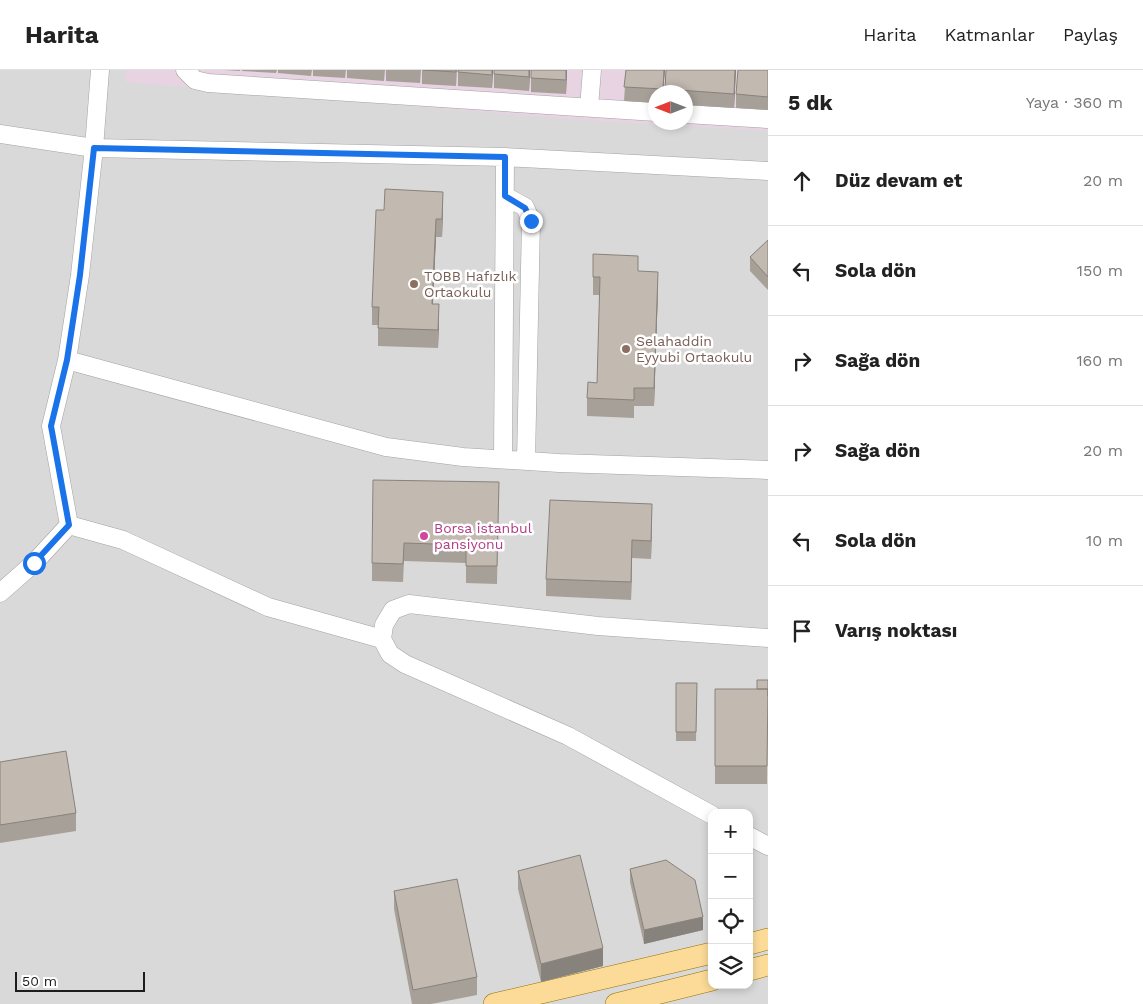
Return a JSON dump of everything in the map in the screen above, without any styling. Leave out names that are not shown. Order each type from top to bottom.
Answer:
[{"type":"main road","points":[[753,943],[768,939]]},
{"type":"main road","points":[[494,1004],[708,954]]},
{"type":"main road","points":[[753,969],[768,965]]},
{"type":"main road","points":[[616,1004],[708,981]]},
{"type":"street","points":[[69,525],[51,426],[67,360],[80,275],[94,148],[100,70]]},
{"type":"street","points":[[185,70],[195,80],[208,84],[648,111]]},
{"type":"street","points":[[589,107],[592,70]]},
{"type":"street","points":[[693,114],[768,119]]},
{"type":"street","points":[[0,134],[94,148],[505,157],[768,171]]},
{"type":"street","points":[[503,459],[505,157]]},
{"type":"street","points":[[505,196],[525,208],[531,221],[526,461]]},
{"type":"street","points":[[67,360],[386,447],[526,461],[768,470]]},
{"type":"street","points":[[0,593],[34,563],[69,525]]},
{"type":"street","points":[[69,525],[123,540],[268,607],[382,639]]},
{"type":"street","points":[[708,813],[568,736],[405,664],[390,654],[382,639],[384,625],[393,610],[409,604],[598,626],[768,638]]},
{"type":"street","points":[[753,838],[768,846]]},
{"type":"shaded area","points":[[0,70],[768,70],[768,1004],[0,1004]]},
{"type":"shaded area","points":[[126,70],[768,70],[768,131],[693,127],[693,85],[648,85],[648,124],[567,119],[125,82]]},
{"type":"building","points":[[423,70],[456,70],[456,72]]},
{"type":"building","points":[[458,70],[492,70],[492,75],[458,72]]},
{"type":"building","points":[[494,70],[529,70],[529,77],[494,74]]},
{"type":"building","points":[[531,70],[566,70],[566,80],[531,78]]},
{"type":"building","points":[[626,70],[664,70],[663,85],[648,85],[648,88],[624,87]]},
{"type":"building","points":[[666,70],[735,70],[734,94],[693,91],[693,85],[665,85]]},
{"type":"building","points":[[738,70],[768,70],[768,97],[736,94]]},
{"type":"building","points":[[385,189],[443,192],[442,219],[436,219],[432,304],[439,304],[438,330],[378,328],[379,307],[372,307],[376,210],[384,210]]},
{"type":"building","points":[[768,240],[768,277],[750,257]]},
{"type":"building","points":[[593,254],[638,256],[638,271],[658,272],[654,388],[634,388],[634,400],[587,398],[588,382],[597,383],[600,277],[593,277]]},
{"type":"building","points":[[373,480],[499,482],[497,566],[466,566],[466,545],[404,543],[403,564],[372,563]]},
{"type":"building","points":[[550,500],[652,504],[651,541],[632,540],[631,582],[546,579]]},
{"type":"building","points":[[757,680],[768,680],[768,689],[757,689]]},
{"type":"building","points":[[676,683],[697,683],[696,732],[676,732]]},
{"type":"building","points":[[715,689],[768,689],[767,766],[715,766]]},
{"type":"building","points":[[66,751],[76,813],[0,825],[0,762]]},
{"type":"building","points":[[580,855],[603,948],[541,964],[518,871]]},
{"type":"building","points":[[666,860],[695,880],[703,917],[644,930],[630,869]]},
{"type":"building","points":[[457,879],[477,977],[413,990],[394,891]]},
{"type":"place","name":"TOBB Hafızlık Ortaokulu","points":[[414,284]]},
{"type":"place","name":"Selahaddin Eyyubi Ortaokulu","points":[[626,349]]},
{"type":"place","name":"Borsa istanbul pansiyonu","points":[[424,536]]},
{"type":"route","points":[[34,563],[69,525],[51,426],[67,360],[80,275],[94,148],[505,157],[505,196],[525,208],[529,213],[531,221]]}]
